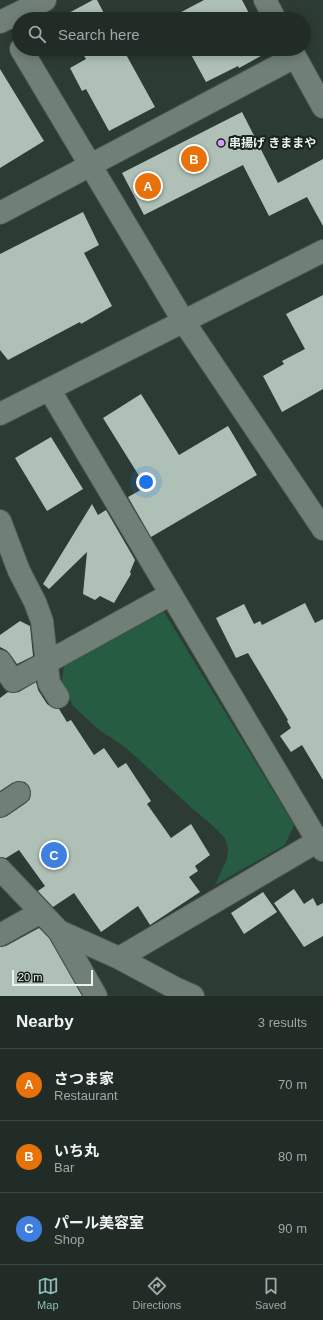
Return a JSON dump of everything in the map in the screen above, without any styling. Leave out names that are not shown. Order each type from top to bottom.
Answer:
[{"type":"street","points":[[17,12],[45,0]]},
{"type":"street","points":[[265,0],[271,12]]},
{"type":"street","points":[[12,14],[1,19],[12,36]]},
{"type":"street","points":[[24,56],[184,322],[322,526]]},
{"type":"street","points":[[0,213],[288,56]]},
{"type":"street","points":[[295,56],[323,107]]},
{"type":"street","points":[[0,414],[323,251]]},
{"type":"street","points":[[49,389],[170,594],[321,843],[119,958]]},
{"type":"street","points":[[0,522],[10,544],[19,571],[35,602],[42,621],[49,683],[58,697]]},
{"type":"street","points":[[0,661],[14,680],[170,594]]},
{"type":"street","points":[[0,806],[20,793]]},
{"type":"street","points":[[0,869],[59,931],[96,996]]},
{"type":"street","points":[[0,935],[41,912]]},
{"type":"street","points":[[59,931],[119,958],[177,993]]},
{"type":"green space","points":[[164,612],[294,825],[285,845],[215,885],[227,859],[228,848],[225,838],[125,747],[98,729],[73,706],[62,681],[64,665]]},
{"type":"building","points":[[93,0],[97,0],[103,12],[70,12]]},
{"type":"building","points":[[204,0],[242,0],[248,12],[181,12]]},
{"type":"building","points":[[84,56],[127,56],[155,107],[109,131],[86,89],[82,91],[70,68],[86,59]]},
{"type":"building","points":[[192,56],[261,56],[239,68],[238,66],[206,82]]},
{"type":"building","points":[[0,69],[44,141],[0,168]]},
{"type":"building","points":[[242,112],[278,183],[323,159],[323,226],[307,197],[269,216],[243,165],[144,215],[122,173]]},
{"type":"building","points":[[83,212],[99,245],[84,253],[112,306],[81,324],[80,322],[8,360],[0,350],[0,254]]},
{"type":"building","points":[[323,295],[323,389],[282,412],[263,376],[284,364],[282,361],[305,349],[286,314]]},
{"type":"building","points":[[141,394],[179,455],[228,426],[257,475],[151,537],[128,497],[146,487],[103,418]]},
{"type":"building","points":[[51,437],[83,489],[47,511],[15,458]]},
{"type":"building","points":[[92,504],[98,515],[106,510],[135,560],[130,572],[131,574],[114,603],[100,596],[95,600],[83,594],[87,552],[49,589],[43,584]]},
{"type":"building","points":[[305,603],[315,623],[323,619],[323,780],[302,745],[291,752],[280,736],[291,728],[287,721],[288,720],[248,653],[236,658],[216,618],[244,604],[254,624],[260,621],[262,625]]},
{"type":"building","points":[[20,621],[30,626],[33,656],[17,664],[6,650],[0,647],[0,635]]},
{"type":"building","points":[[36,682],[38,690],[47,704],[53,708],[59,709],[67,722],[71,720],[94,755],[104,748],[118,768],[126,763],[151,801],[147,804],[171,838],[191,824],[210,855],[195,866],[198,871],[189,877],[200,892],[150,925],[138,906],[101,932],[74,893],[53,907],[38,891],[45,886],[19,850],[6,858],[0,857],[0,818],[7,816],[26,803],[30,799],[31,792],[29,786],[25,782],[18,781],[0,791],[0,698],[8,692],[19,692]]},
{"type":"building","points":[[294,889],[304,904],[313,898],[317,906],[323,903],[323,936],[304,947],[274,903]]},
{"type":"building","points":[[263,892],[277,912],[244,934],[231,913]]},
{"type":"building","points":[[39,928],[49,938],[82,996],[0,996],[0,947],[6,946]]},
{"type":"place","name":"串揚げ きままや","points":[[221,143]]},
{"type":"place","name":"いち丸","points":[[194,159]]},
{"type":"place","name":"さつま家","points":[[148,186]]},
{"type":"place","name":"パール美容室","points":[[54,855]]}]
